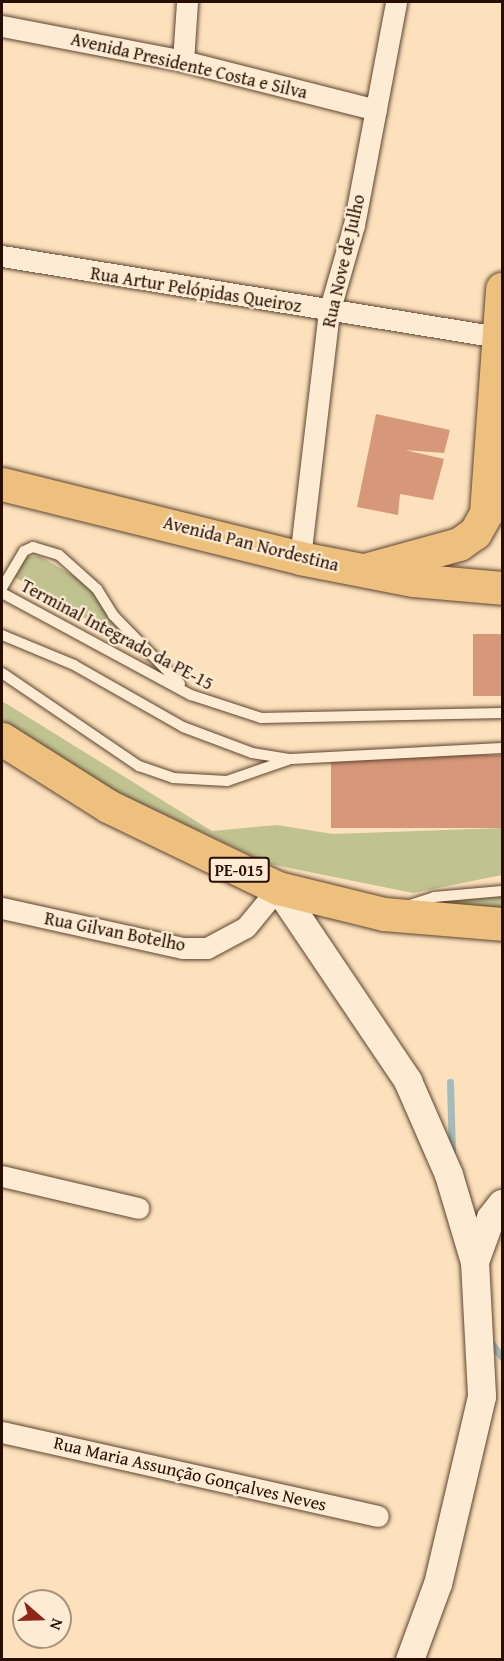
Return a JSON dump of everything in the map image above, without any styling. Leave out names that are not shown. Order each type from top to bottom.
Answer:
[{"type":"main road","points":[[364,570],[459,544],[475,533],[486,513],[502,289]]},
{"type":"main road","name":"Avenida Pan Nordestina","points":[[9,488],[300,558],[494,591]]},
{"type":"main road","name":"PE-015","points":[[2,739],[108,806],[278,888],[384,914],[502,924]]},
{"type":"main road","points":[[278,888],[408,1081],[446,1166],[476,1262],[482,1397],[438,1584],[410,1659]]},
{"type":"main road","points":[[476,1262],[491,1218],[502,1204]]},
{"type":"street","points":[[183,62],[187,2]]},
{"type":"street","name":"Rua Nove de Julho","points":[[300,558],[329,312],[354,225],[396,2]]},
{"type":"street","name":"Avenida Presidente Costa e Silva","points":[[2,26],[183,62],[376,110]]},
{"type":"street","name":"Rua Artur Pelópidas Queiroz","points":[[2,256],[329,312],[498,337]]},
{"type":"street","name":"Rua Gilvan Botelho","points":[[2,908],[183,948],[207,948],[246,927],[278,888]]},
{"type":"street","points":[[2,1176],[138,1208]]},
{"type":"street","name":"Rua Maria Assunção Gonçalves Neves","points":[[2,1432],[378,1516]]},
{"type":"lane","points":[[2,588],[24,550],[33,547],[59,555],[191,695]]},
{"type":"lane","name":"Terminal Integrado da PE-15","points":[[2,593],[191,695],[261,718],[502,713]]},
{"type":"lane","points":[[2,635],[74,665],[183,727],[252,753],[291,759],[502,748]]},
{"type":"lane","points":[[2,673],[139,766],[173,778],[227,781],[291,759]]},
{"type":"lane","points":[[384,914],[434,897],[502,891]]},
{"type":"green space","points":[[39,556],[97,589],[126,642],[11,575],[27,557]]},
{"type":"green space","points":[[2,701],[212,831],[277,825],[333,834],[502,828],[502,875],[413,893],[270,864],[94,782],[2,720]]},
{"type":"green space","points":[[502,891],[502,918],[410,912],[449,900]]},
{"type":"building","points":[[376,414],[450,430],[444,453],[405,450],[444,459],[433,500],[400,494],[398,515],[357,507]]},
{"type":"building","points":[[473,634],[502,634],[502,696],[473,696]]},
{"type":"building","points":[[331,755],[502,755],[502,828],[331,828]]},
{"type":"waterway","points":[[450,1082],[452,1155]]},
{"type":"waterway","points":[[489,1340],[502,1357]]}]
